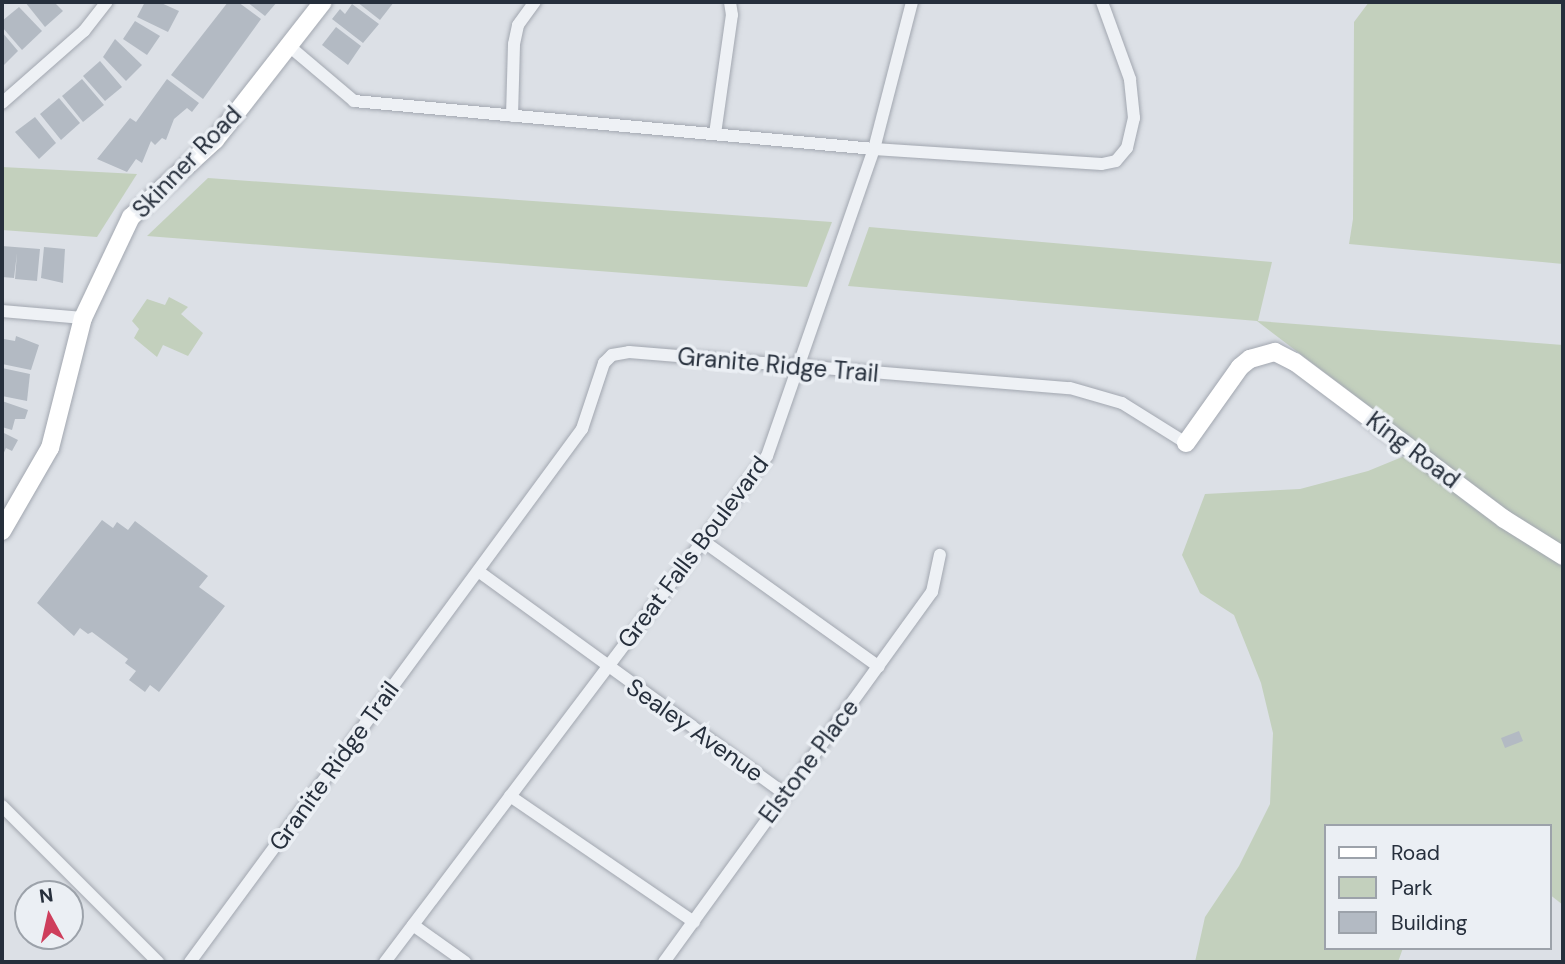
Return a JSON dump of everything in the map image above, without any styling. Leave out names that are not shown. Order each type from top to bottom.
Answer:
[{"type":"street","points":[[2,103],[84,30],[107,2]]},
{"type":"street","name":"Skinner Road","points":[[2,531],[33,484],[54,437],[83,318],[131,217],[215,140],[323,2]]},
{"type":"street","points":[[512,116],[514,44],[518,25],[535,2]]},
{"type":"street","points":[[715,134],[732,15],[730,2]]},
{"type":"street","name":"Great Falls Boulevard","points":[[385,962],[767,456],[801,367],[874,149],[912,2]]},
{"type":"street","points":[[289,46],[354,101],[874,149],[1102,163],[1116,161],[1127,148],[1134,118],[1130,79],[1102,2]]},
{"type":"street","points":[[2,311],[83,318]]},
{"type":"street","name":"Granite Ridge Trail","points":[[190,962],[582,429],[604,363],[612,355],[629,352],[1070,388],[1122,403],[1186,443]]},
{"type":"street","name":"King Road","points":[[1186,443],[1240,367],[1261,354],[1275,352],[1295,362],[1503,519],[1563,556]]},
{"type":"street","points":[[703,541],[879,667]]},
{"type":"street","name":"Elstone Place","points":[[664,962],[932,592],[940,555]]},
{"type":"street","points":[[478,571],[607,668]]},
{"type":"street","name":"Sealey Avenue","points":[[607,668],[784,793]]},
{"type":"street","points":[[510,796],[694,922]]},
{"type":"street","points":[[2,806],[158,962]]},
{"type":"street","points":[[413,925],[465,962]]},
{"type":"green space","points":[[1369,2],[1563,2],[1563,264],[1349,244],[1353,219],[1354,22]]},
{"type":"green space","points":[[2,167],[137,174],[97,237],[2,230]]},
{"type":"green space","points":[[208,178],[832,222],[807,287],[147,236]]},
{"type":"green space","points":[[869,227],[1272,262],[1258,321],[1563,345],[1563,905],[1551,896],[1551,824],[1324,824],[1324,950],[1402,950],[1398,962],[1195,962],[1205,917],[1239,866],[1270,804],[1273,733],[1261,683],[1234,615],[1200,593],[1182,555],[1205,494],[1300,489],[1368,471],[1424,448],[1257,321],[848,286]]},
{"type":"green space","points":[[169,297],[188,307],[181,314],[203,333],[188,356],[163,345],[157,357],[134,338],[139,329],[132,321],[147,299],[165,305]]},
{"type":"building","points":[[25,2],[54,2],[63,11],[45,27]]},
{"type":"building","points":[[145,2],[159,2],[179,11],[168,32],[137,17]]},
{"type":"building","points":[[228,2],[238,2],[261,19],[203,99],[171,75]]},
{"type":"building","points":[[247,2],[277,2],[265,16]]},
{"type":"building","points":[[357,2],[394,2],[380,20]]},
{"type":"building","points":[[352,4],[379,24],[363,43],[332,19],[340,9],[345,14]]},
{"type":"building","points":[[19,7],[42,31],[22,50],[2,27],[2,21]]},
{"type":"building","points":[[135,21],[160,36],[147,55],[123,39]]},
{"type":"building","points":[[336,27],[361,46],[348,65],[322,45]]},
{"type":"building","points":[[2,32],[18,51],[2,67]]},
{"type":"building","points":[[115,39],[142,65],[126,81],[103,57]]},
{"type":"building","points":[[100,61],[122,87],[105,101],[83,76]]},
{"type":"building","points":[[82,79],[104,105],[83,122],[62,96]]},
{"type":"building","points":[[167,79],[199,103],[192,112],[187,108],[174,119],[166,140],[162,138],[155,145],[151,141],[142,163],[136,159],[127,172],[97,159],[130,118],[136,122]]},
{"type":"building","points":[[59,98],[80,123],[61,140],[40,114]]},
{"type":"building","points":[[35,117],[56,143],[39,159],[15,132]]},
{"type":"building","points":[[2,246],[40,249],[37,281],[15,279],[17,253],[14,278],[2,277]]},
{"type":"building","points":[[44,247],[65,249],[63,283],[41,278]]},
{"type":"building","points":[[16,336],[39,345],[31,370],[2,364],[4,339],[15,341]]},
{"type":"building","points":[[2,368],[30,374],[27,401],[2,396]]},
{"type":"building","points":[[2,401],[28,410],[25,419],[15,419],[12,430],[2,427]]},
{"type":"building","points":[[2,432],[18,440],[12,451],[6,448],[2,457]]},
{"type":"building","points":[[102,520],[113,528],[117,522],[128,530],[135,521],[208,576],[199,587],[225,606],[159,692],[150,685],[145,692],[129,680],[136,671],[125,663],[128,659],[92,632],[88,634],[80,628],[74,636],[37,603]]},
{"type":"building","points":[[1519,731],[1523,741],[1505,748],[1501,738]]}]
